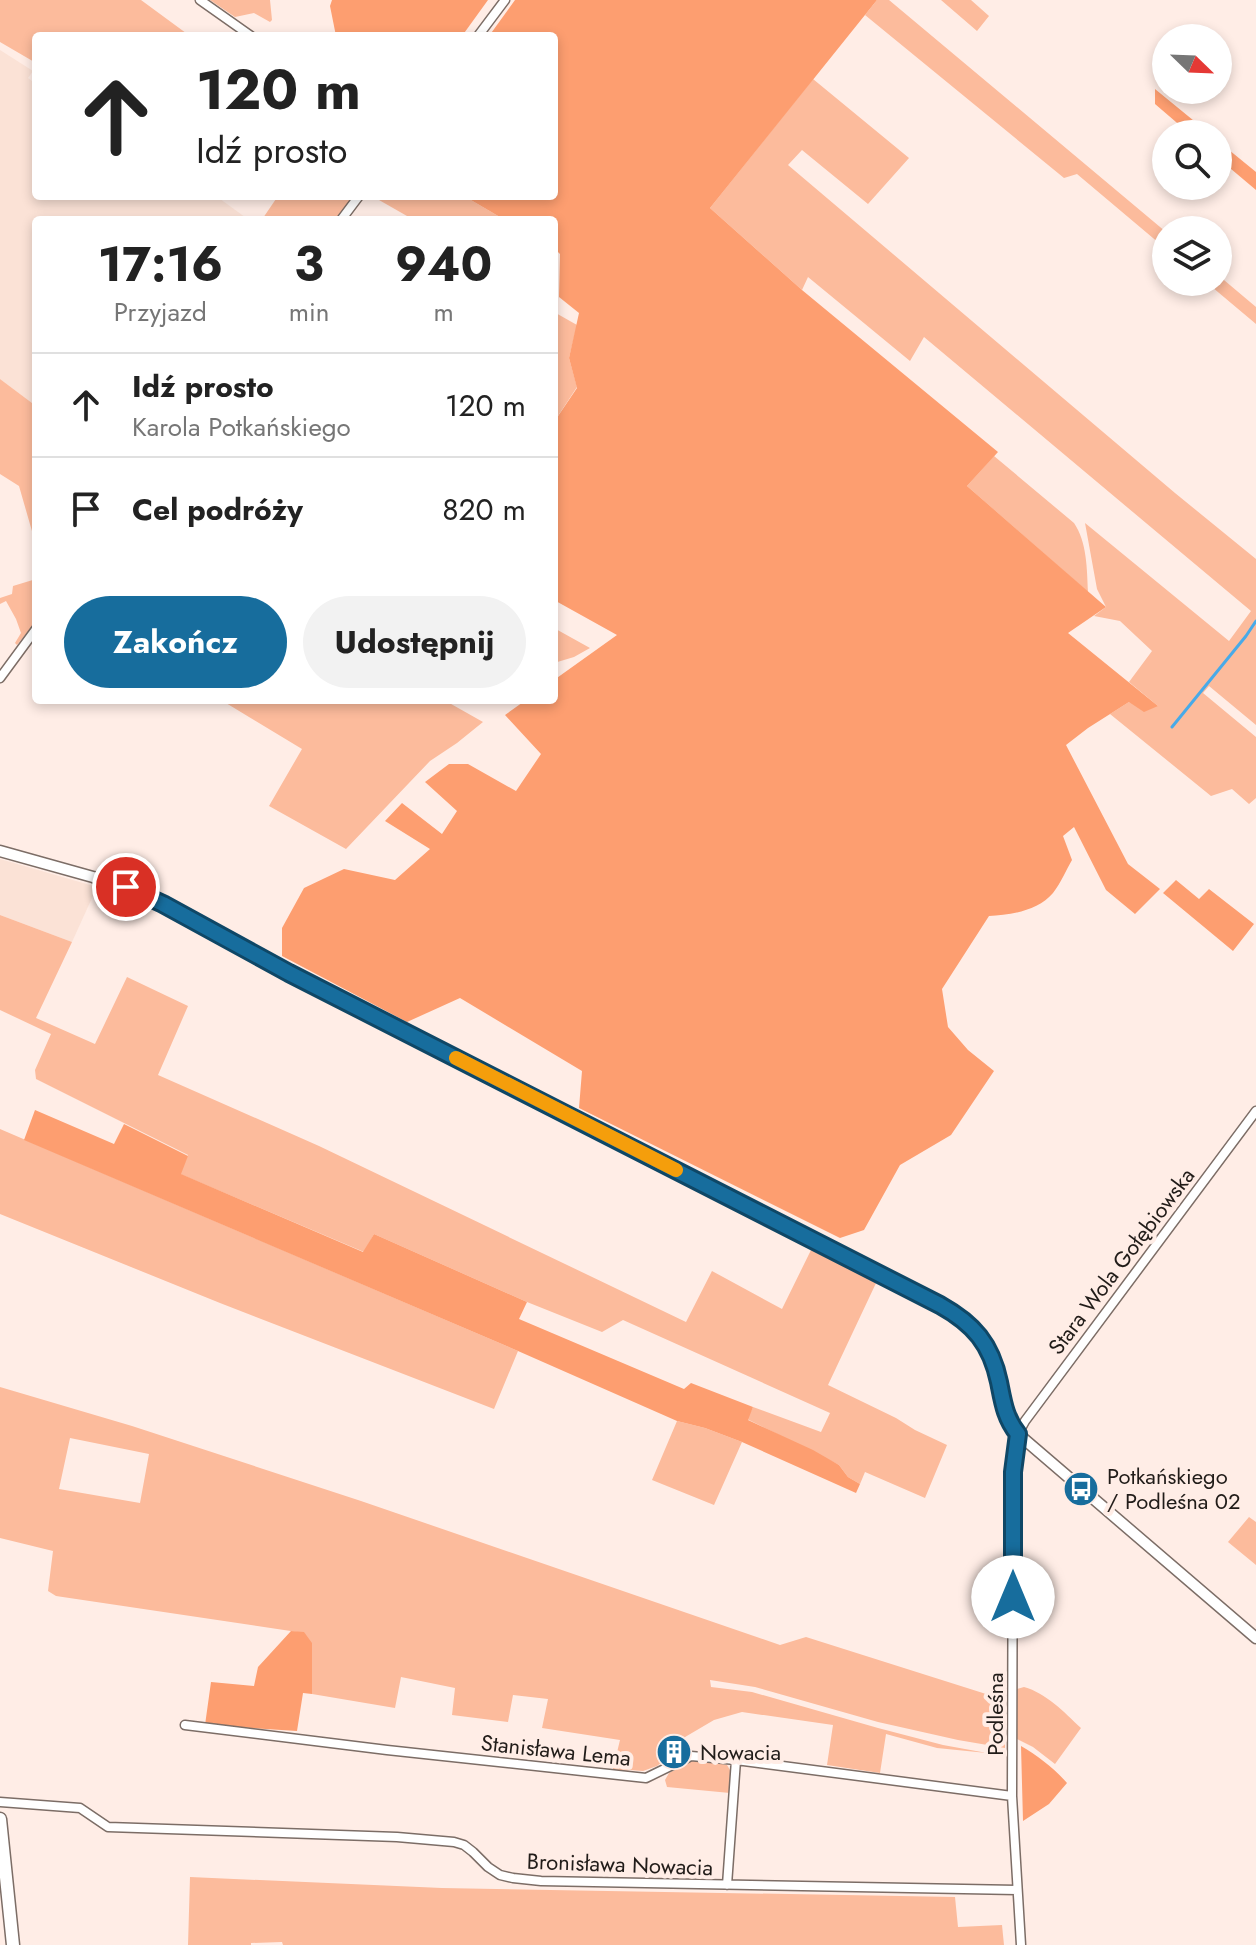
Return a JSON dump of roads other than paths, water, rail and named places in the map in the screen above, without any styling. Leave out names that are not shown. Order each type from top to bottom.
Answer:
[{"type":"main road","points":[[0,1819],[13,1945]]},
{"type":"street","points":[[200,0],[245,32]]},
{"type":"street","points":[[481,32],[505,0]]},
{"type":"street","points":[[0,678],[32,634]]},
{"type":"street","points":[[0,851],[144,895],[289,973],[952,1312],[970,1326],[990,1350],[1008,1420],[1018,1434],[1256,1638]]},
{"type":"street","name":"Stara Wola Gołębiowska","points":[[1018,1434],[1256,1111]]},
{"type":"street","name":"Podleśna","points":[[1018,1434],[1013,1472],[1012,1796],[1021,1945]]},
{"type":"street","name":"Stanisława Lema","points":[[185,1725],[646,1778],[691,1756],[1012,1796]]},
{"type":"street","points":[[727,1885],[736,1760]]},
{"type":"street","name":"Bronisława Nowacia","points":[[0,1802],[80,1808],[108,1827],[351,1835],[454,1842],[464,1845],[500,1875],[513,1878],[1017,1890]]},
{"type":"waterway","points":[[1172,727],[1256,621]]},
{"type":"place","name":"Potkańskiego / Podleśna 02","points":[[1081,1489]]},
{"type":"place","name":"Nowacia","points":[[674,1752]]}]
